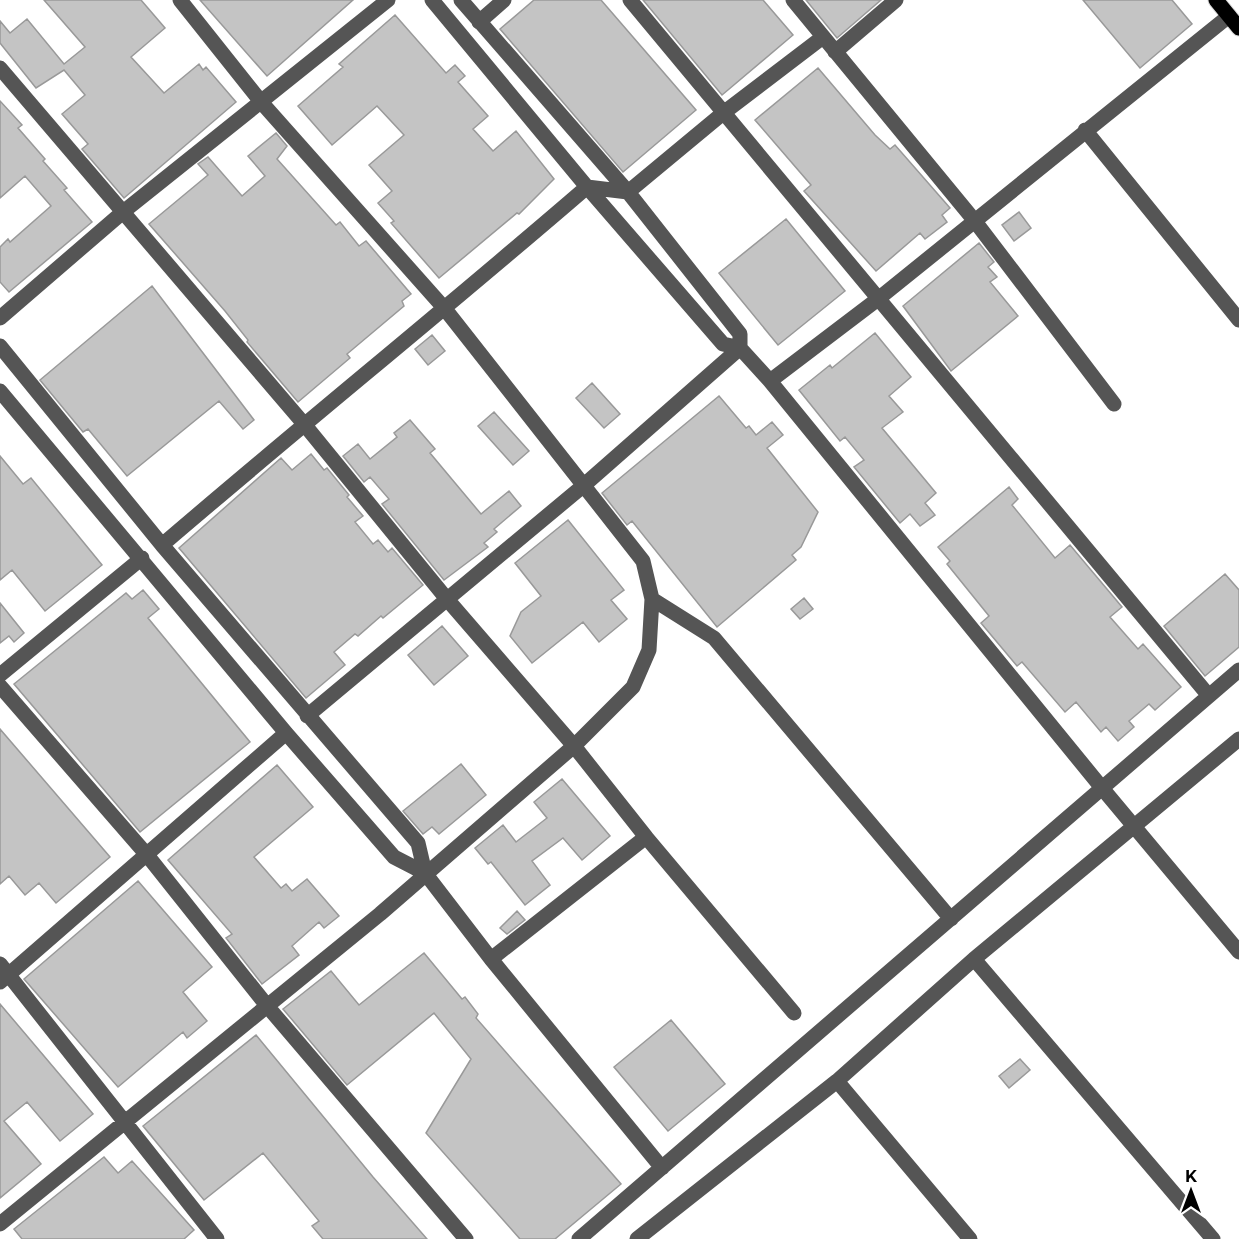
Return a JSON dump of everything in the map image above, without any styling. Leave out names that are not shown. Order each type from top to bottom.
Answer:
[{"type":"main road","points":[[1216,0],[1239,28]]},
{"type":"street","points":[[0,1224],[268,1007],[574,746],[633,687],[650,650],[652,599],[644,561],[445,309],[262,102],[180,0]]},
{"type":"street","points":[[0,318],[123,212],[388,0]]},
{"type":"street","points":[[432,0],[587,187],[723,344],[740,348],[770,381],[1133,826],[1239,952]]},
{"type":"street","points":[[307,716],[583,486],[740,348],[740,334],[628,192],[461,0]]},
{"type":"street","points":[[478,22],[504,0]]},
{"type":"street","points":[[630,0],[722,114],[1209,696]]},
{"type":"street","points":[[793,0],[974,220],[1114,404]]},
{"type":"street","points":[[835,52],[896,0]]},
{"type":"street","points":[[770,381],[878,299],[1229,16]]},
{"type":"street","points":[[162,545],[304,424],[445,309],[587,187],[628,192],[722,114],[823,37]]},
{"type":"street","points":[[0,68],[304,424],[446,598],[574,746],[646,837],[794,1013]]},
{"type":"street","points":[[1085,130],[1239,320]]},
{"type":"street","points":[[0,346],[162,545],[418,843],[425,873],[491,959],[662,1168]]},
{"type":"street","points":[[0,391],[286,733],[394,857],[425,873]]},
{"type":"street","points":[[0,675],[142,558]]},
{"type":"street","points":[[652,599],[714,638],[951,919]]},
{"type":"street","points":[[579,1239],[1239,670]]},
{"type":"street","points":[[0,686],[147,855],[268,1007],[466,1239]]},
{"type":"street","points":[[217,1239],[127,1122],[3,974],[147,855],[286,733]]},
{"type":"street","points":[[637,1239],[655,1233],[837,1081],[974,959],[1239,739]]},
{"type":"street","points":[[491,959],[646,837]]},
{"type":"street","points":[[974,959],[1213,1239]]},
{"type":"street","points":[[837,1081],[970,1239]]},
{"type":"building","points":[[44,0],[141,0],[165,28],[131,57],[164,93],[199,64],[203,70],[206,67],[236,102],[124,198],[82,149],[88,144],[62,114],[85,95],[64,70],[36,88],[0,43],[0,21],[10,33],[27,19],[64,64],[85,47]]},
{"type":"building","points":[[200,0],[353,0],[267,76]]},
{"type":"building","points":[[534,0],[601,0],[696,110],[623,172],[500,29]]},
{"type":"building","points":[[643,0],[763,0],[793,35],[722,95]]},
{"type":"building","points":[[806,0],[881,0],[837,38]]},
{"type":"building","points":[[1083,0],[1172,0],[1192,24],[1140,68]]},
{"type":"building","points":[[395,15],[446,73],[455,65],[465,76],[458,82],[488,116],[473,129],[493,151],[516,131],[554,179],[519,214],[517,213],[439,278],[391,223],[394,221],[378,203],[392,191],[369,165],[404,135],[377,106],[332,145],[298,106],[343,67],[339,64]]},
{"type":"building","points":[[818,68],[875,135],[890,149],[895,145],[950,208],[942,215],[947,222],[925,239],[920,233],[876,271],[804,191],[811,185],[755,120]]},
{"type":"building","points":[[0,101],[22,125],[18,128],[67,188],[64,190],[92,222],[9,292],[0,282],[0,247],[8,239],[10,242],[51,206],[25,176],[0,198]]},
{"type":"building","points":[[276,133],[287,146],[277,159],[336,225],[340,222],[359,246],[366,241],[411,294],[402,301],[404,306],[347,354],[350,358],[298,402],[247,342],[248,340],[225,311],[149,224],[208,175],[198,164],[208,157],[242,196],[265,176],[248,156]]},
{"type":"building","points":[[1019,212],[1031,228],[1014,241],[1002,225]]},
{"type":"building","points":[[786,219],[845,291],[778,345],[719,273]]},
{"type":"building","points":[[979,243],[994,262],[988,267],[997,277],[990,282],[1018,316],[951,371],[903,306]]},
{"type":"building","points":[[152,286],[254,420],[243,429],[219,401],[127,476],[88,429],[83,432],[40,380]]},
{"type":"building","points":[[875,333],[911,377],[889,396],[903,412],[882,428],[936,493],[925,503],[935,515],[920,526],[910,514],[900,523],[854,467],[864,460],[845,437],[840,441],[799,390],[830,365],[832,368]]},
{"type":"building","points":[[432,335],[445,351],[428,365],[415,349]]},
{"type":"building","points":[[592,383],[620,414],[604,428],[576,398]]},
{"type":"building","points":[[719,396],[746,428],[749,426],[756,435],[772,422],[783,435],[767,448],[818,512],[801,547],[792,555],[796,560],[717,627],[632,521],[627,525],[602,493]]},
{"type":"building","points":[[494,412],[529,451],[513,465],[478,426]]},
{"type":"building","points":[[410,420],[435,449],[430,453],[481,514],[509,491],[521,506],[494,529],[497,532],[484,543],[488,547],[444,580],[382,504],[389,499],[370,477],[364,482],[343,456],[358,444],[370,459],[397,437],[394,433]]},
{"type":"building","points":[[311,454],[324,470],[327,468],[349,495],[347,497],[363,516],[355,522],[373,544],[378,540],[388,552],[392,548],[423,585],[383,618],[381,616],[358,636],[355,634],[334,652],[345,665],[306,698],[179,548],[281,458],[292,470]]},
{"type":"building","points":[[0,456],[23,484],[31,478],[102,565],[45,611],[12,570],[0,580]]},
{"type":"building","points":[[1009,487],[1018,499],[1012,505],[1055,558],[1070,545],[1122,607],[1110,617],[1138,649],[1143,644],[1181,687],[1155,710],[1149,704],[1129,721],[1134,727],[1118,741],[1106,727],[1101,732],[1076,702],[1065,712],[1022,662],[1017,666],[981,623],[989,616],[947,564],[950,561],[938,547]]},
{"type":"building","points":[[568,520],[624,590],[611,600],[627,619],[599,642],[583,622],[532,663],[510,636],[521,612],[541,596],[515,563]]},
{"type":"building","points":[[1225,574],[1239,590],[1239,647],[1205,676],[1164,626]]},
{"type":"building","points":[[143,590],[159,609],[148,618],[250,742],[140,832],[14,684],[126,593],[132,599]]},
{"type":"building","points":[[804,598],[813,609],[800,619],[791,609]]},
{"type":"building","points":[[0,603],[24,633],[14,642],[9,636],[0,643]]},
{"type":"building","points":[[442,626],[468,656],[434,685],[408,655]]},
{"type":"building","points":[[0,729],[110,857],[56,903],[39,883],[25,895],[9,876],[0,884]]},
{"type":"building","points":[[461,764],[486,795],[439,834],[432,827],[423,834],[403,811]]},
{"type":"building","points":[[277,765],[313,807],[254,857],[281,888],[286,884],[292,891],[307,879],[339,916],[324,928],[319,922],[292,946],[299,955],[262,984],[226,938],[232,934],[168,860]]},
{"type":"building","points":[[562,779],[610,836],[582,860],[563,838],[532,861],[550,885],[525,905],[491,862],[488,864],[475,848],[503,825],[516,842],[547,818],[534,802]]},
{"type":"building","points":[[138,881],[212,967],[183,992],[207,1021],[187,1038],[183,1032],[118,1087],[24,979]]},
{"type":"building","points":[[517,911],[525,920],[507,934],[500,928]]},
{"type":"building","points":[[424,953],[462,999],[465,997],[478,1014],[476,1018],[621,1184],[555,1239],[520,1239],[426,1133],[471,1059],[434,1013],[347,1085],[283,1009],[331,971],[359,1005]]},
{"type":"building","points":[[0,1004],[93,1114],[60,1141],[27,1102],[4,1121],[41,1164],[0,1198]]},
{"type":"building","points":[[671,1020],[725,1084],[668,1131],[614,1067]]},
{"type":"building","points":[[256,1035],[427,1239],[323,1239],[312,1226],[319,1221],[263,1153],[204,1200],[143,1126]]},
{"type":"building","points":[[1020,1059],[1030,1070],[1009,1088],[999,1076]]},
{"type":"building","points":[[104,1157],[118,1173],[132,1161],[194,1230],[184,1239],[22,1239],[14,1229]]}]
